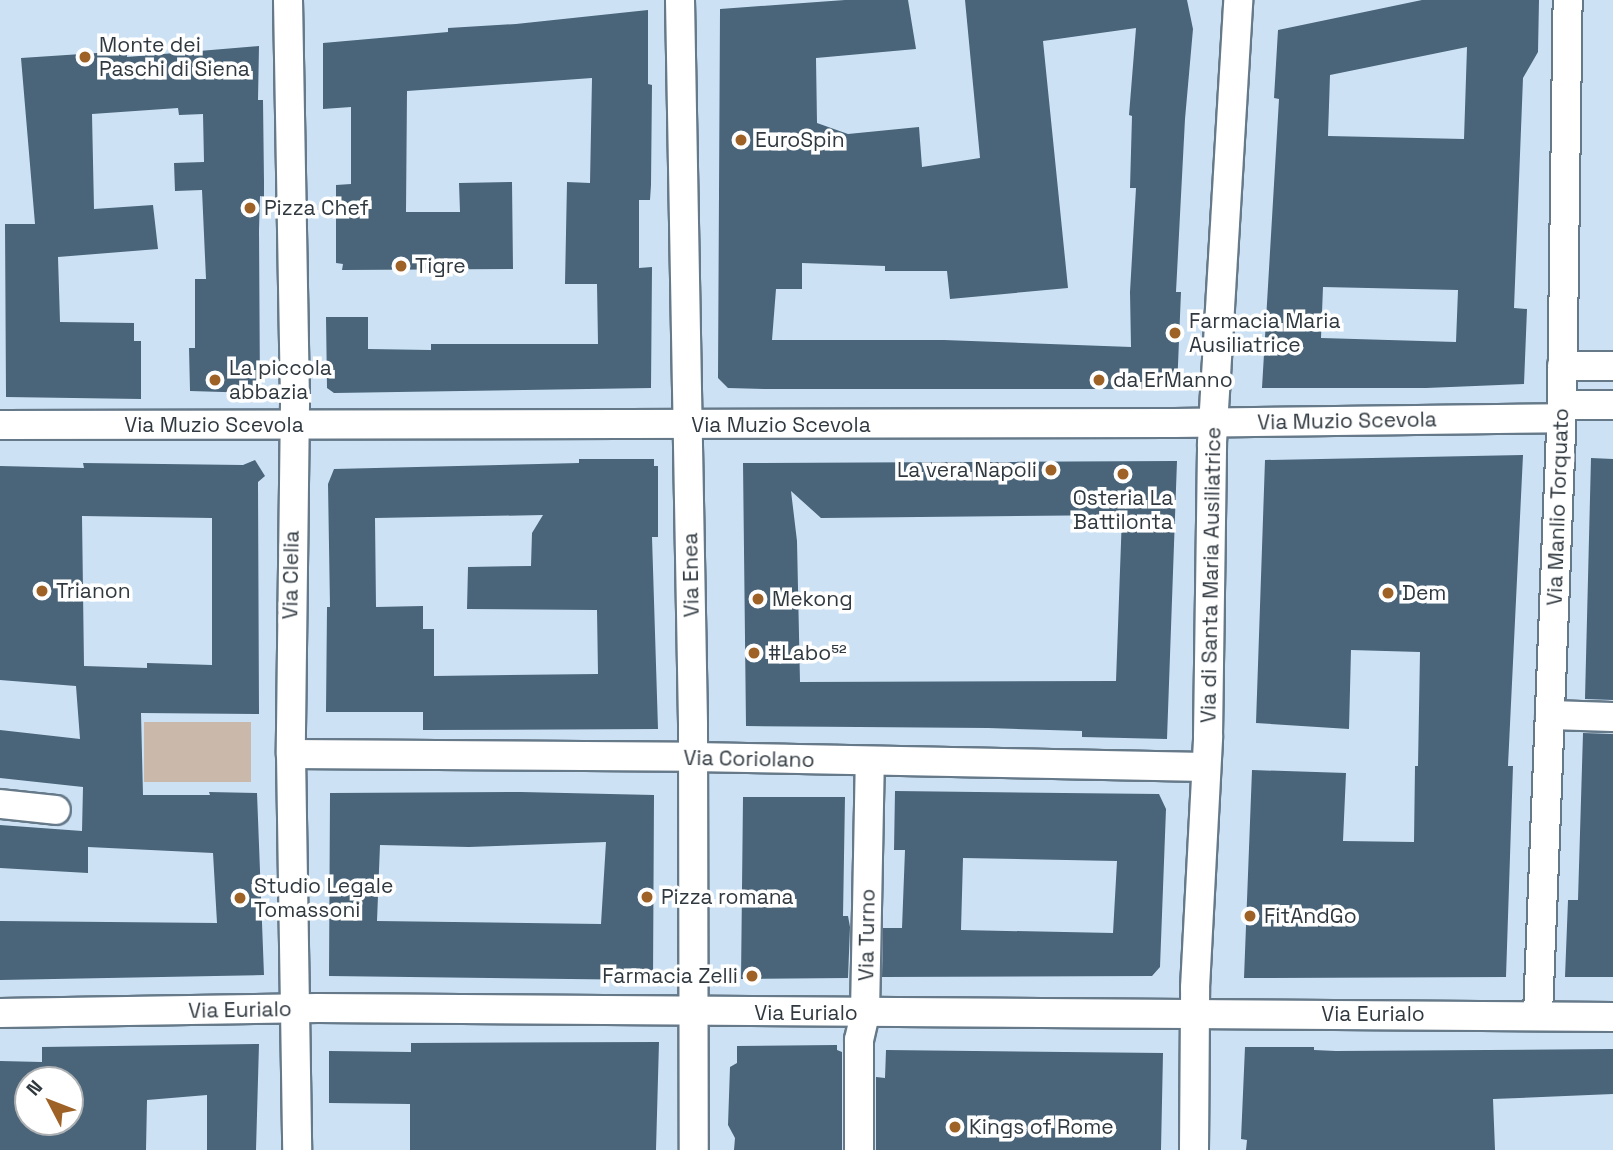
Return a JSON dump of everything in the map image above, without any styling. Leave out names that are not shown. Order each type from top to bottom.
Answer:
[{"type":"street","name":"Via Clelia","points":[[288,0],[294,425],[291,754],[297,1150]]},
{"type":"street","name":"Via Enea","points":[[680,0],[693,757],[694,1150]]},
{"type":"street","name":"Via di Santa Maria Ausiliatrice","points":[[1194,1150],[1195,1014],[1206,767],[1214,423],[1238,0]]},
{"type":"street","name":"Via Manlio Torquato","points":[[1538,1014],[1561,411],[1568,0]]},
{"type":"street","points":[[1562,366],[1613,366]]},
{"type":"street","name":"Via Muzio Scevola","points":[[0,425],[1214,423],[1561,411],[1613,405]]},
{"type":"street","points":[[1550,715],[1613,717]]},
{"type":"street","name":"Via Coriolano","points":[[291,754],[693,757],[1206,767]]},
{"type":"street","name":"Via Turno","points":[[859,1150],[859,1040],[865,1013],[870,761]]},
{"type":"street","points":[[0,804],[56,810]]},
{"type":"street","name":"Via Eurialo","points":[[0,1013],[295,1009],[1538,1014],[1613,1017]]},
{"type":"shaded area","points":[[144,722],[251,722],[251,782],[144,782]]},
{"type":"building","points":[[845,0],[908,0],[916,49],[816,58],[817,123],[848,134],[919,127],[922,167],[980,158],[965,0],[1187,0],[1193,29],[1185,119],[1176,292],[1181,292],[1177,389],[728,388],[718,378],[720,9]],"holes":[[[1136,28],[1129,115],[1132,116],[1130,188],[1136,188],[1130,292],[1131,347],[944,340],[772,340],[776,289],[802,289],[802,263],[885,266],[885,271],[947,271],[950,299],[1068,288],[1043,41]]]},
{"type":"building","points":[[1422,0],[1539,0],[1538,52],[1523,78],[1514,308],[1527,309],[1524,384],[1426,388],[1262,388],[1279,99],[1274,98],[1278,30]],"holes":[[[1467,47],[1464,139],[1328,136],[1330,75]],[[1323,287],[1458,290],[1456,342],[1321,338]]]},
{"type":"building","points":[[648,10],[648,84],[652,85],[651,185],[650,200],[639,200],[639,268],[652,267],[651,388],[334,393],[327,388],[326,317],[368,317],[368,349],[431,350],[431,344],[598,344],[597,284],[565,284],[567,182],[590,183],[592,78],[407,91],[406,212],[460,212],[459,183],[512,182],[513,269],[342,270],[343,264],[336,263],[336,185],[351,184],[351,107],[323,109],[323,43],[448,32],[448,28],[516,24]]},
{"type":"building","points":[[259,46],[258,100],[263,100],[264,182],[264,197],[260,196],[259,230],[260,393],[190,391],[189,348],[195,348],[195,279],[206,279],[202,190],[175,191],[174,163],[204,162],[203,114],[179,115],[178,108],[92,114],[94,209],[153,205],[158,249],[58,257],[60,322],[134,323],[134,341],[141,341],[141,399],[6,397],[5,224],[35,224],[21,58],[127,51],[127,57]]},
{"type":"building","points":[[1523,455],[1508,766],[1513,766],[1506,977],[1244,978],[1252,770],[1346,773],[1343,841],[1414,842],[1415,766],[1418,766],[1420,652],[1351,650],[1349,729],[1256,723],[1265,460]]},
{"type":"building","points":[[1591,458],[1613,459],[1613,700],[1585,699]]},
{"type":"building","points":[[579,459],[654,459],[654,466],[658,466],[658,537],[652,537],[658,729],[423,730],[423,712],[326,712],[327,607],[330,607],[328,484],[334,469],[579,463]],"holes":[[[543,515],[532,533],[531,566],[468,567],[467,609],[597,610],[598,674],[434,676],[434,629],[423,629],[423,606],[376,607],[375,518]]]},
{"type":"building","points":[[255,460],[265,476],[258,482],[259,714],[141,713],[143,795],[257,793],[264,975],[0,980],[0,921],[217,923],[213,853],[88,847],[88,873],[0,868],[0,825],[82,831],[83,787],[0,778],[0,730],[80,739],[76,686],[0,680],[0,466],[84,468],[83,463],[243,465]],"holes":[[[82,516],[212,518],[212,665],[147,663],[147,668],[84,666]]]},
{"type":"building","points":[[1177,461],[1167,739],[1082,737],[1082,731],[988,728],[746,726],[743,463]],"holes":[[[791,491],[821,518],[1122,515],[1116,681],[800,682],[797,541]]]},
{"type":"building","points":[[1583,733],[1613,734],[1613,977],[1565,977],[1568,900],[1578,900]]},
{"type":"building","points":[[895,791],[1159,794],[1166,809],[1160,967],[1152,976],[882,977],[883,928],[902,928],[905,850],[894,850]],"holes":[[[963,858],[1117,861],[1113,933],[961,930]]]},
{"type":"building","points":[[521,792],[654,795],[653,980],[329,976],[330,793]],"holes":[[[606,842],[601,924],[377,921],[380,845],[469,847]]]},
{"type":"building","points":[[743,797],[845,797],[843,916],[848,916],[850,927],[848,978],[741,979]]},
{"type":"building","points":[[659,1042],[656,1150],[410,1150],[410,1104],[329,1103],[329,1051],[411,1052],[411,1043]]},
{"type":"building","points":[[259,1044],[256,1150],[207,1150],[207,1095],[147,1100],[146,1150],[0,1150],[0,1061],[42,1062],[42,1047]]},
{"type":"building","points":[[837,1045],[837,1050],[842,1052],[842,1150],[734,1150],[735,1138],[728,1125],[730,1067],[737,1063],[737,1046]]},
{"type":"building","points":[[1245,1047],[1314,1047],[1314,1050],[1336,1051],[1613,1049],[1613,1094],[1493,1099],[1495,1150],[1246,1150],[1247,1140],[1241,1139]]},
{"type":"building","points":[[886,1050],[1163,1053],[1161,1150],[876,1150],[876,1077],[885,1078]]},
{"type":"place","name":"Monte dei Paschi di Siena","points":[[85,57]]},
{"type":"place","name":"EuroSpin","points":[[741,140]]},
{"type":"place","name":"Pizza Chef","points":[[250,208]]},
{"type":"place","name":"Tigre","points":[[401,266]]},
{"type":"place","name":"Farmacia Maria Ausiliatrice","points":[[1175,333]]},
{"type":"place","name":"La piccola abbazia","points":[[215,380]]},
{"type":"place","name":"da ErManno","points":[[1099,380]]},
{"type":"place","name":"La vera Napoli","points":[[1051,470]]},
{"type":"place","name":"Osteria La Battilonta","points":[[1123,474]]},
{"type":"place","name":"Trianon","points":[[42,591]]},
{"type":"place","name":"Dem","points":[[1388,593]]},
{"type":"place","name":"Mekong","points":[[758,599]]},
{"type":"place","name":"#Labo⁵²","points":[[754,653]]},
{"type":"place","name":"Pizza romana","points":[[647,897]]},
{"type":"place","name":"Studio Legale Tomassoni","points":[[240,898]]},
{"type":"place","name":"FitAndGo","points":[[1250,916]]},
{"type":"place","name":"Farmacia Zelli","points":[[752,976]]},
{"type":"place","name":"Kings of Rome","points":[[955,1127]]}]
